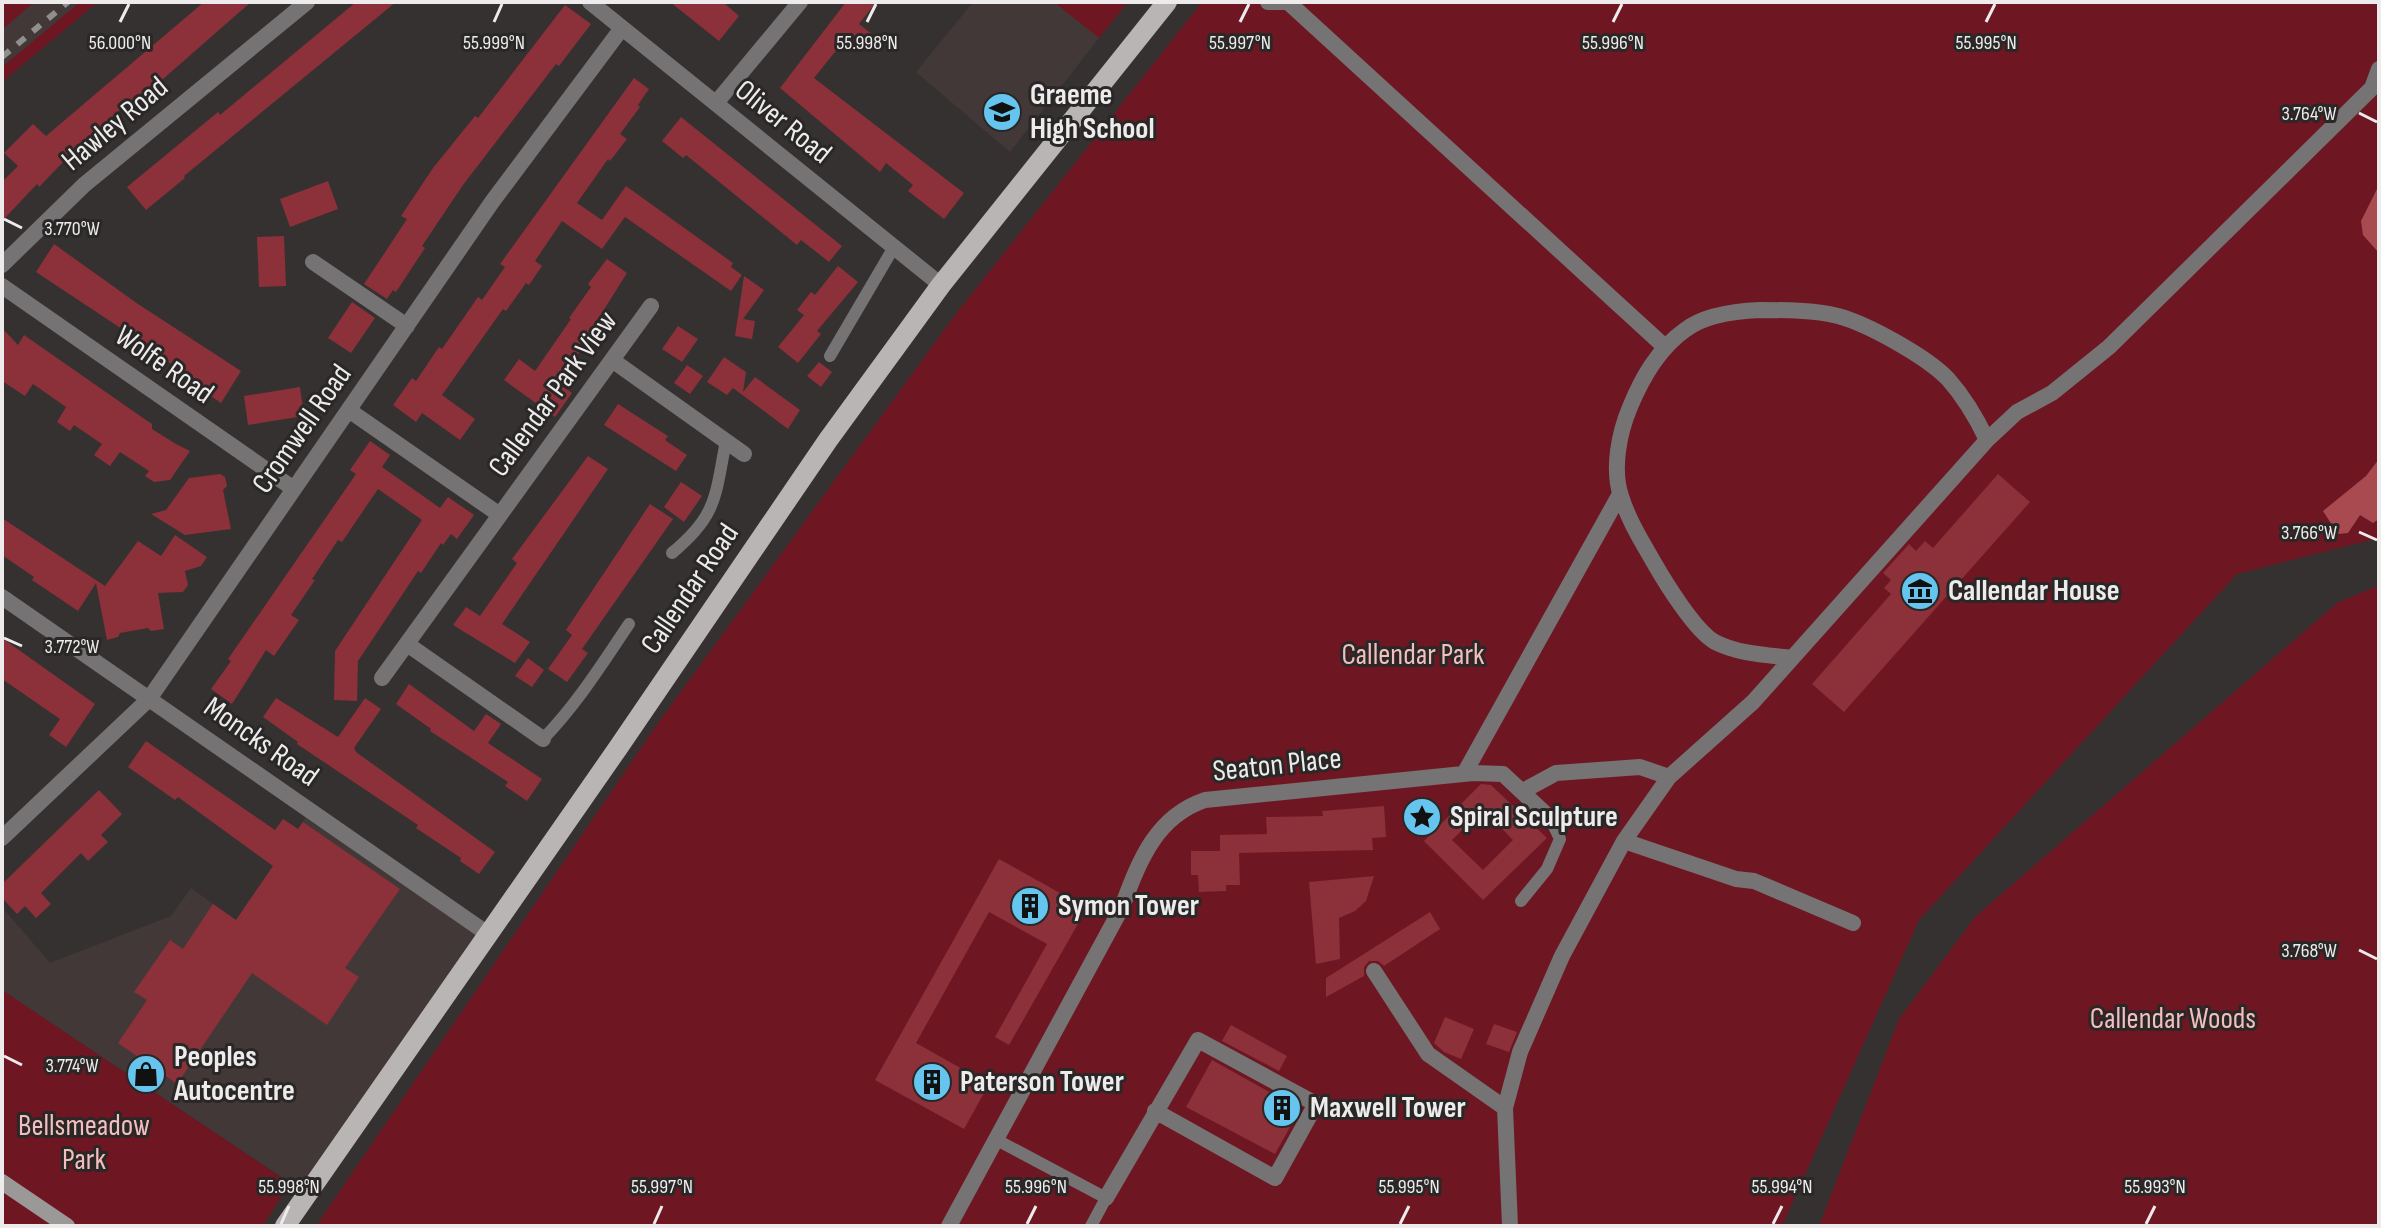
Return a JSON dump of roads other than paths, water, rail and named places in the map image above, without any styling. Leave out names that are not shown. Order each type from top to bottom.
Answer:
[{"type":"main road","name":"Callendar Road","points":[[285,1226],[828,440],[941,285],[1167,2]]},
{"type":"main road","points":[[2,1182],[67,1226]]},
{"type":"street","name":"Hawley Road","points":[[2,265],[84,185],[307,2]]},
{"type":"street","name":"Oliver Road","points":[[590,2],[941,285]]},
{"type":"street","points":[[716,103],[800,2]]},
{"type":"street","points":[[1268,2],[1288,2],[1665,347]]},
{"type":"street","name":"Cromwell Road","points":[[2,838],[149,699],[492,202],[622,28]]},
{"type":"street","points":[[1510,1226],[1505,1108],[1520,1052],[1562,956],[1624,841],[1669,777],[1753,702],[1987,440],[2017,412],[2052,393],[2109,347],[2372,88],[2379,69]]},
{"type":"street","points":[[313,262],[407,326]]},
{"type":"street","name":"Wolfe Road","points":[[2,286],[294,489]]},
{"type":"street","name":"Callendar Park View","points":[[382,678],[651,306]]},
{"type":"street","points":[[1792,658],[1740,651],[1713,641],[1684,609],[1664,580],[1637,533],[1620,494],[1618,447],[1622,426],[1639,384],[1665,347],[1687,327],[1744,311],[1783,310],[1837,316],[1865,326],[1946,377],[1973,410],[1987,440]]},
{"type":"street","points":[[612,360],[744,454]]},
{"type":"street","name":"Callendar Park View","points":[[350,411],[500,515]]},
{"type":"street","points":[[1464,774],[1620,494]]},
{"type":"street","name":"Moncks Road","points":[[2,597],[488,934]]},
{"type":"street","points":[[407,644],[543,739]]},
{"type":"street","points":[[1523,791],[1556,773],[1640,767],[1669,777]]},
{"type":"street","name":"Seaton Place","points":[[949,1226],[1122,907],[1142,855],[1165,824],[1192,804],[1205,800],[1464,774],[1503,774],[1550,818]]},
{"type":"street","points":[[1624,841],[1736,879],[1754,881],[1853,923]]},
{"type":"street","points":[[1374,971],[1428,1054],[1505,1108]]},
{"type":"street","points":[[1106,1198],[1155,1111],[1198,1040],[1316,1104],[1275,1178],[1155,1111]]},
{"type":"lane","points":[[830,356],[894,247]]},
{"type":"lane","points":[[672,553],[694,535],[712,507],[726,441]]},
{"type":"lane","points":[[543,739],[595,675],[629,624]]},
{"type":"lane","points":[[1521,901],[1547,869],[1560,839],[1550,818]]},
{"type":"lane","points":[[995,1139],[1106,1198],[1091,1226]]},
{"type":"railway","points":[[2,57],[68,2]]},
{"type":"place","name":"Graeme High School","points":[[1002,112]]},
{"type":"place","name":"Callendar House","points":[[1920,591]]},
{"type":"place","name":"Spiral Sculpture","points":[[1422,817]]},
{"type":"place","name":"Symon Tower","points":[[1030,906]]},
{"type":"place","name":"Peoples Autocentre","points":[[146,1074]]},
{"type":"place","name":"Paterson Tower","points":[[932,1082]]},
{"type":"place","name":"Maxwell Tower","points":[[1282,1108]]},
{"type":"park label","name":"Callendar Park","points":[[1413,655]]},
{"type":"park label","name":"Callendar Woods","points":[[2173,1019]]},
{"type":"park label","name":"Bellsmeadow Park","points":[[84,1143]]}]
